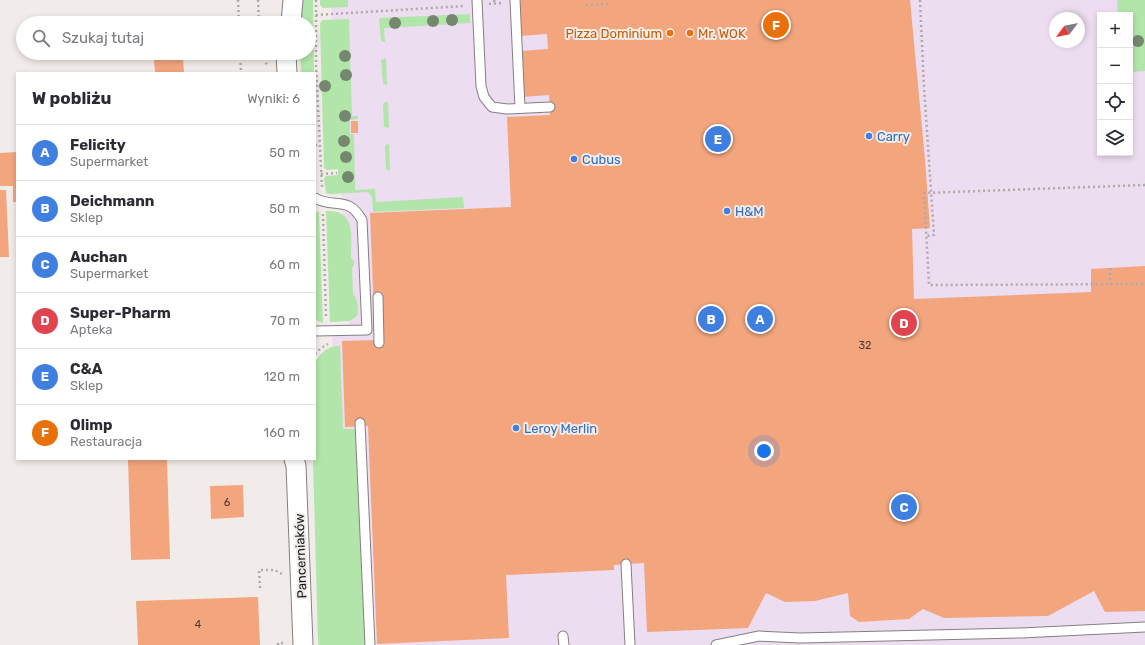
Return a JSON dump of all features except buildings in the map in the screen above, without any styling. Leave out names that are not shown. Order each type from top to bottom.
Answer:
[{"type":"street","points":[[280,0],[282,16]]},
{"type":"street","points":[[292,16],[294,0]]},
{"type":"street","name":"Pancerniaków","points":[[296,461],[303,645]]},
{"type":"lane","points":[[515,1],[520,108]]},
{"type":"lane","points":[[478,3],[481,86],[484,97],[492,107],[507,109],[550,107]]},
{"type":"lane","points":[[316,331],[367,330],[362,220],[350,206],[319,200]]},
{"type":"lane","points":[[378,297],[380,343]]},
{"type":"lane","points":[[360,423],[370,645]]},
{"type":"lane","points":[[626,564],[630,645]]},
{"type":"lane","points":[[716,645],[759,636],[815,637],[1021,632],[1145,627]]},
{"type":"path","points":[[238,0],[239,16]]},
{"type":"path","points":[[258,0],[259,16]]},
{"type":"path","points":[[316,0],[316,66],[321,174],[319,200],[326,319]]},
{"type":"path","points":[[494,0],[495,4]]},
{"type":"path","points":[[920,0],[934,235],[926,236]]},
{"type":"path","points":[[316,15],[478,3],[495,4],[515,1]]},
{"type":"path","points":[[586,5],[611,4]]},
{"type":"path","points":[[240,60],[241,72]]},
{"type":"path","points":[[265,60],[268,70]]},
{"type":"path","points":[[321,174],[337,173]]},
{"type":"path","points":[[1145,185],[924,193],[929,285],[1145,284]]},
{"type":"path","points":[[1110,268],[1110,284]]},
{"type":"path","points":[[260,588],[259,570],[275,570],[280,572],[285,577]]},
{"type":"shaded area","points":[[331,0],[1145,0],[1145,645],[340,645],[332,325],[349,324]]},
{"type":"green space","points":[[302,0],[313,0],[313,16],[301,16]]},
{"type":"green space","points":[[320,0],[348,0],[348,7],[323,8],[320,5]]},
{"type":"green space","points":[[1117,0],[1145,0],[1145,71],[1133,72],[1133,12],[1118,12]]},
{"type":"green space","points":[[470,14],[470,23],[384,28],[385,42],[381,41],[379,18]]},
{"type":"green space","points":[[349,19],[352,116],[358,116],[358,119],[350,120],[350,134],[354,134],[355,190],[375,189],[376,202],[463,197],[464,208],[373,212],[372,197],[368,192],[326,193],[324,179],[326,176],[338,175],[338,169],[327,170],[324,168],[320,24],[322,20]]},
{"type":"green space","points":[[386,58],[387,85],[383,84],[381,60]]},
{"type":"green space","points":[[300,60],[314,60],[314,72],[301,72]]},
{"type":"green space","points":[[388,102],[389,128],[384,127],[383,104]]},
{"type":"green space","points":[[389,144],[390,171],[386,169],[385,146]]},
{"type":"green space","points":[[316,211],[319,212],[323,323],[316,320]]},
{"type":"green space","points":[[326,211],[336,212],[343,215],[348,220],[350,226],[351,258],[354,261],[352,268],[353,294],[357,301],[358,307],[357,316],[350,321],[330,322]]},
{"type":"green space","points":[[340,346],[343,429],[355,429],[366,645],[319,645],[318,642],[313,460],[316,460],[316,362],[323,352],[329,348]]},
{"type":"place","name":"Olimp","points":[[776,25]]},
{"type":"place","name":"Pizza Dominium","points":[[670,33]]},
{"type":"place","name":"Mr. WOK","points":[[690,33]]},
{"type":"place","name":"Carry","points":[[869,136]]},
{"type":"place","name":"C&A","points":[[718,139]]},
{"type":"place","name":"Cubus","points":[[574,159]]},
{"type":"place","name":"H&M","points":[[727,211]]},
{"type":"place","name":"Deichmann","points":[[711,319]]},
{"type":"place","name":"Felicity","points":[[760,319]]},
{"type":"place","name":"Super-Pharm","points":[[904,323]]},
{"type":"place","name":"Leroy Merlin","points":[[516,428]]},
{"type":"place","name":"Auchan","points":[[904,507]]}]
